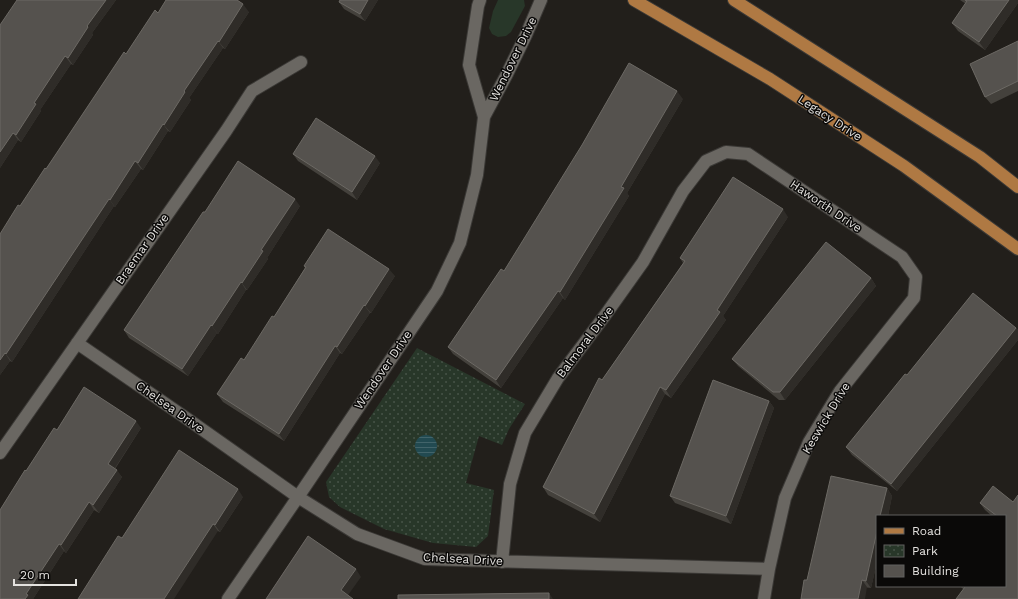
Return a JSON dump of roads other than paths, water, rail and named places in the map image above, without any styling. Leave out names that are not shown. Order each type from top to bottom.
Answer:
[{"type":"main road","name":"Legacy Drive","points":[[634,0],[777,84],[904,166],[1018,249]]},
{"type":"main road","points":[[734,0],[980,157],[1018,187]]},
{"type":"street","name":"Wendover Drive","points":[[480,0],[470,65],[484,116]]},
{"type":"street","name":"Wendover Drive","points":[[228,599],[437,290],[460,243],[476,175],[484,116],[506,76],[541,0]]},
{"type":"street","name":"Braemar Drive","points":[[0,453],[226,131],[252,91],[301,62]]},
{"type":"street","name":"Haworth Drive","points":[[726,152],[748,154],[902,257],[916,277]]},
{"type":"street","name":"Balmoral Drive","points":[[502,562],[510,484],[525,433],[558,378],[643,262],[683,191],[706,160],[726,152]]},
{"type":"street","name":"Keswick Drive","points":[[764,599],[769,569],[785,498],[809,442],[840,391],[914,298],[916,277]]},
{"type":"street","name":"Chelsea Drive","points":[[77,343],[298,497],[357,534],[425,560],[769,569]]},
{"type":"water","points":[[426,435],[434,438],[437,446],[434,454],[426,457],[418,454],[415,446],[418,438]]}]
